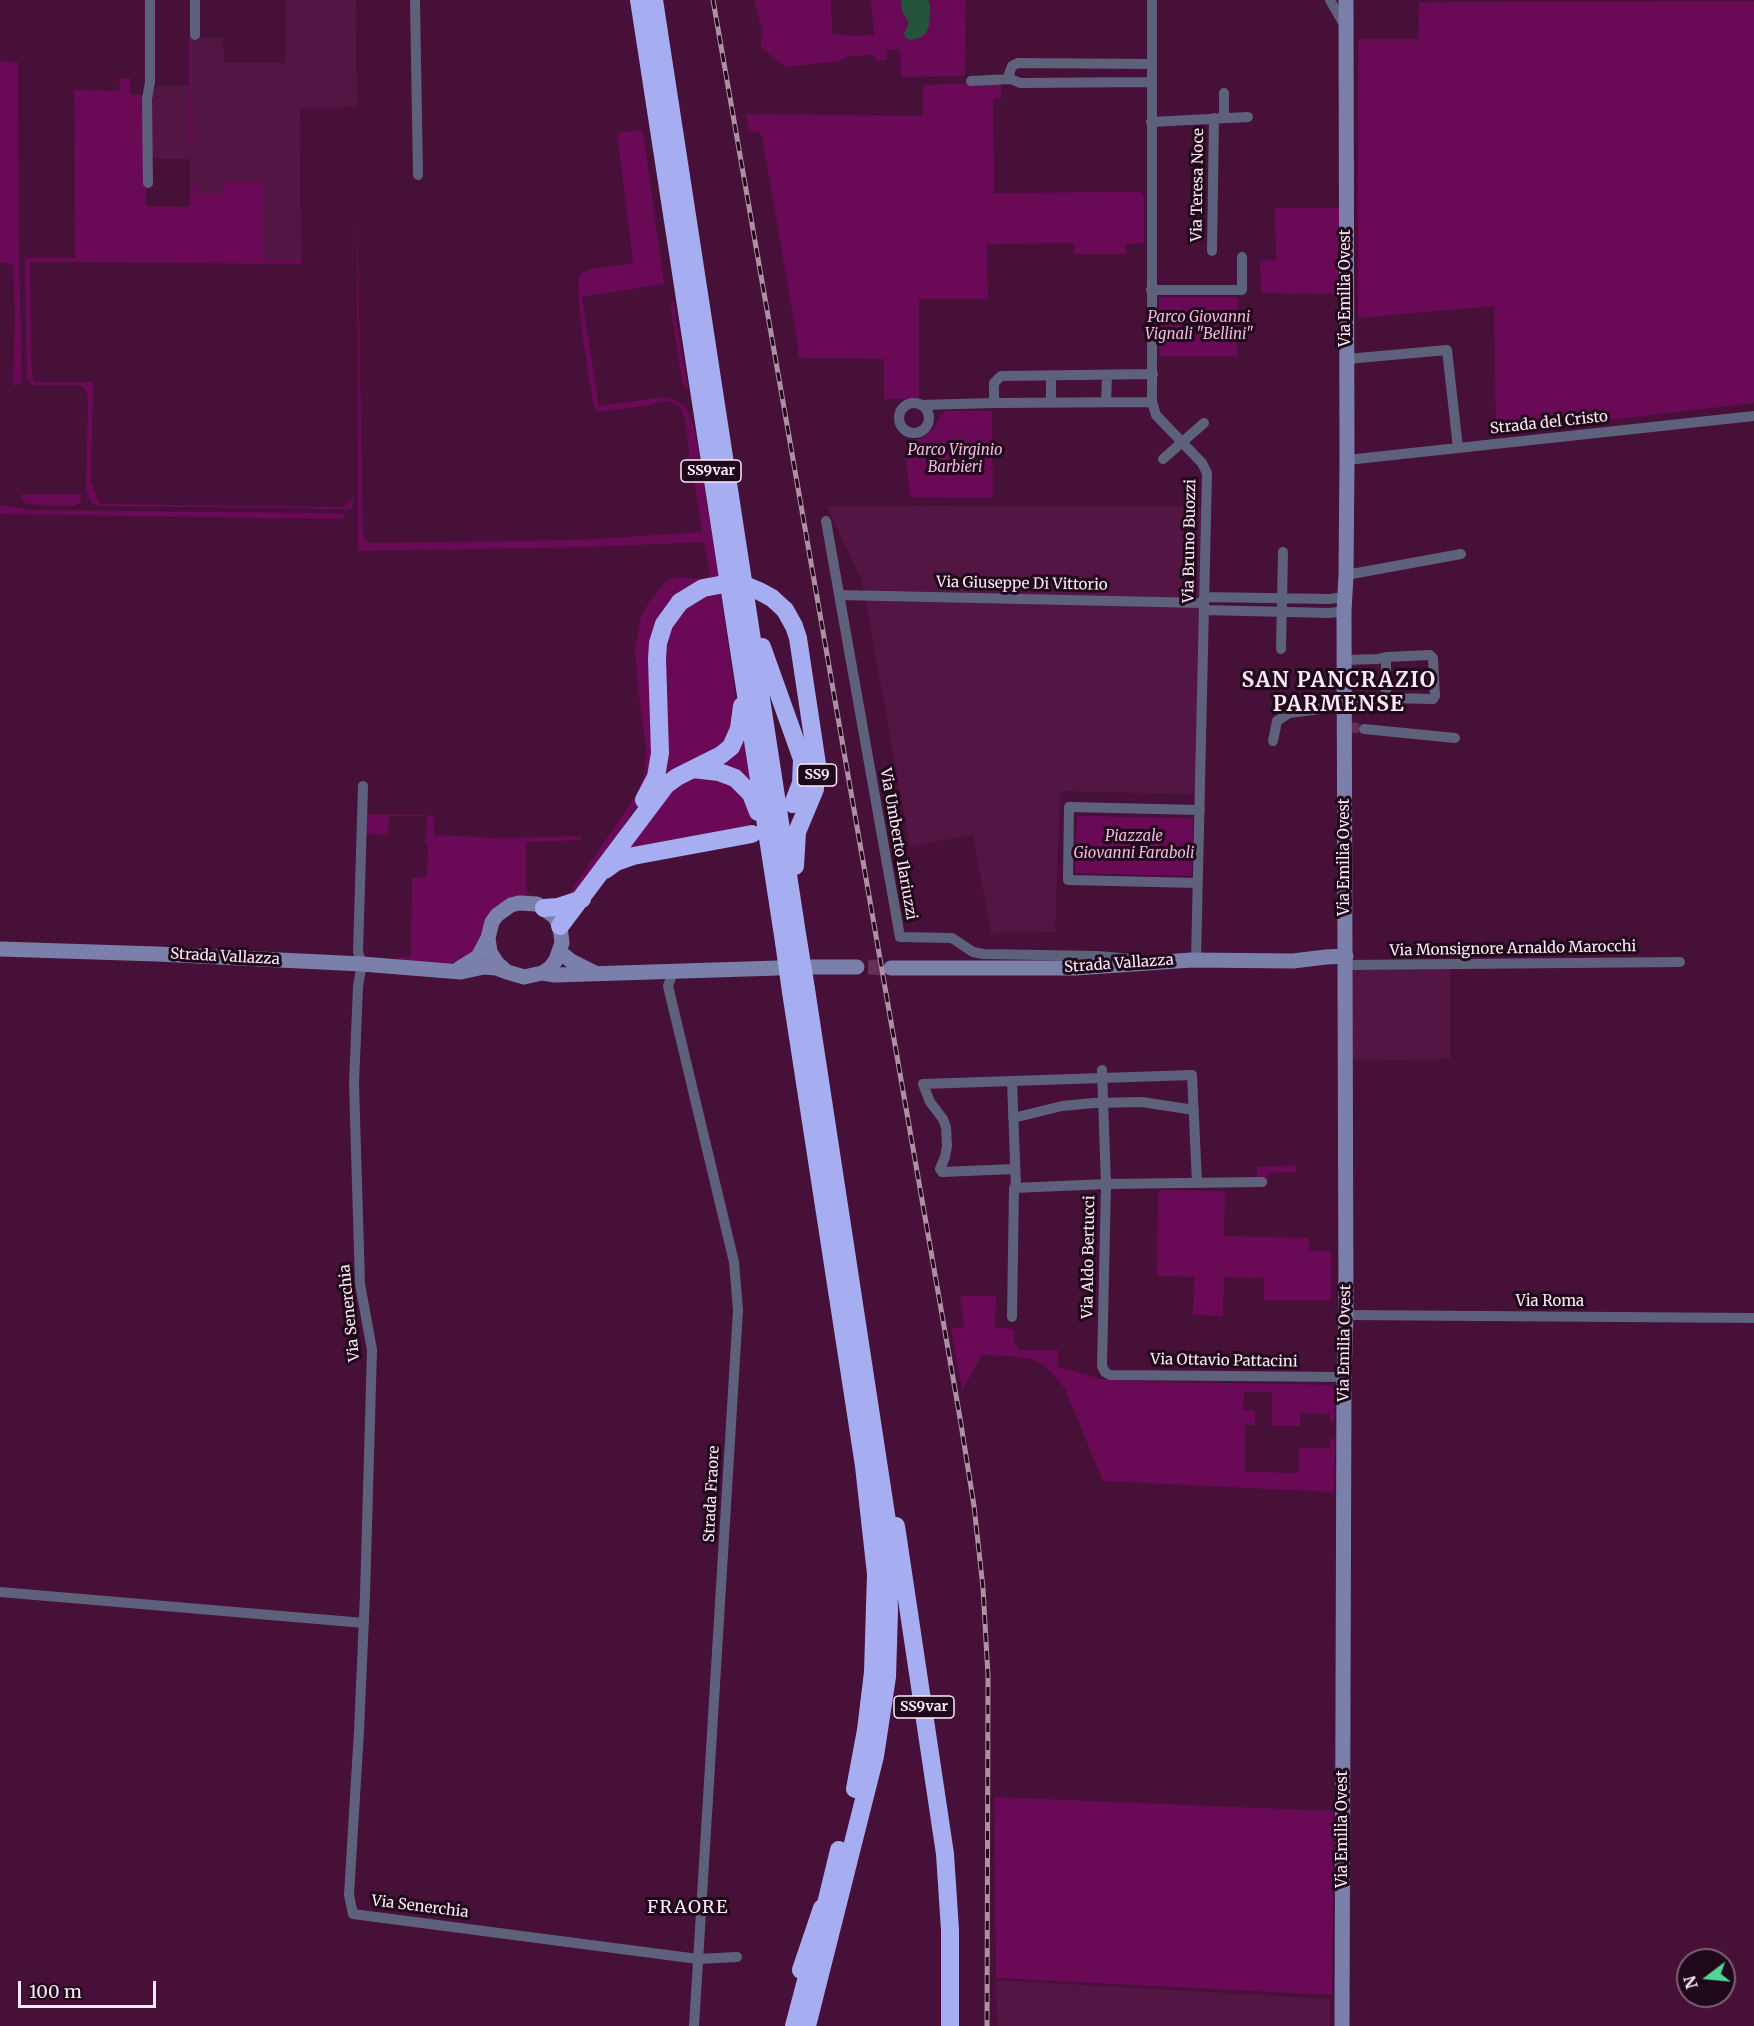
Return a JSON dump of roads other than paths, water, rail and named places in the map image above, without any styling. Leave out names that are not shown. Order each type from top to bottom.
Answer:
[{"type":"highway","name":"SS9var","points":[[639,0],[779,909],[791,941]]},
{"type":"highway","name":"SS9var","points":[[654,0],[747,607],[799,990]]},
{"type":"highway","name":"SS9","points":[[560,926],[666,785],[728,750],[738,734],[741,698],[728,609],[725,561]]},
{"type":"highway","name":"SS9","points":[[598,876],[614,845],[646,797],[656,777],[660,747],[657,659],[658,643],[664,624],[680,602],[703,588],[730,583],[750,587],[764,593],[784,610],[792,621],[798,638],[817,764],[815,789],[801,822],[795,844],[791,941]]},
{"type":"highway","name":"SS9","points":[[747,607],[754,618],[770,673],[801,752],[802,777],[793,804]]},
{"type":"highway","points":[[693,769],[716,771],[729,775],[751,794],[759,818],[770,887],[779,909]]},
{"type":"highway","name":"SS9","points":[[598,876],[606,869],[628,858],[752,834]]},
{"type":"highway","points":[[544,908],[558,907],[582,899]]},
{"type":"highway","points":[[799,990],[868,1393],[887,1521],[889,1612],[887,1677],[875,1755],[807,2026]]},
{"type":"highway","points":[[794,2026],[857,1782],[873,1672],[876,1574],[867,1486],[799,990]]},
{"type":"highway","name":"SS9var","points":[[868,1393],[885,1449],[942,1825],[949,1911],[950,2026]]},
{"type":"highway","points":[[784,2026],[828,1889]]},
{"type":"street","points":[[148,183],[147,96],[150,82],[150,0]]},
{"type":"street","points":[[195,0],[195,34]]},
{"type":"street","points":[[415,0],[418,175]]},
{"type":"street","points":[[943,404],[929,417],[927,426],[920,432],[910,433],[902,427],[899,418],[903,408],[911,403],[921,405],[943,404],[1051,402],[1152,402],[1152,0]]},
{"type":"street","points":[[1330,0],[1341,16],[1346,30]]},
{"type":"street","name":"Via Emilia Ovest","points":[[1342,2026],[1346,1315],[1347,727],[1344,702],[1344,604],[1347,460],[1346,0]]},
{"type":"street","points":[[1011,79],[1010,70],[1018,63],[1152,64]]},
{"type":"street","points":[[971,81],[1011,79],[1020,83],[1152,82]]},
{"type":"street","name":"Via Teresa Noce","points":[[1212,251],[1219,118],[1224,93]]},
{"type":"street","points":[[1151,122],[1248,117]]},
{"type":"street","points":[[1151,291],[1242,290],[1242,257]]},
{"type":"street","points":[[1347,359],[1448,350],[1458,448]]},
{"type":"street","points":[[994,403],[994,384],[1000,376],[1153,374]]},
{"type":"street","points":[[1106,402],[1107,376]]},
{"type":"street","points":[[1051,377],[1051,402]]},
{"type":"street","name":"Via Bruno Buozzi","points":[[1152,402],[1156,415],[1202,462],[1207,473],[1196,960]]},
{"type":"street","points":[[921,405],[929,417]]},
{"type":"street","name":"Strada del Cristo","points":[[1347,460],[1754,416]]},
{"type":"street","points":[[1163,459],[1204,423]]},
{"type":"street","name":"Via Umberto Ilariuzzi","points":[[826,521],[900,937],[952,938],[973,952],[983,954],[1107,956],[1169,961]]},
{"type":"street","points":[[1281,649],[1283,552]]},
{"type":"street","points":[[1346,575],[1461,554]]},
{"type":"street","name":"Via Giuseppe Di Vittorio","points":[[839,595],[1204,603]]},
{"type":"street","points":[[1204,603],[1282,598],[1344,604]]},
{"type":"street","points":[[1204,603],[1282,612],[1344,604]]},
{"type":"street","points":[[1273,741],[1277,721],[1289,712],[1344,702],[1386,698],[1433,699],[1435,696],[1433,658],[1430,656],[1344,660]]},
{"type":"street","points":[[1382,658],[1386,698]]},
{"type":"street","points":[[1364,729],[1455,738]]},
{"type":"street","name":"Via Senerchia","points":[[363,786],[357,952],[362,964],[358,986],[354,1084],[360,1284],[372,1350],[360,1731],[349,1895],[353,1914],[698,1959],[737,1957]]},
{"type":"street","points":[[1198,883],[1068,880],[1069,807],[1200,810]]},
{"type":"street","name":"Strada Vallazza","points":[[450,970],[465,966],[478,957],[497,915],[511,905],[528,902],[544,908]]},
{"type":"street","points":[[542,973],[550,968],[560,952],[562,943],[560,926],[554,916],[544,908]]},
{"type":"street","points":[[488,938],[493,958],[507,972]]},
{"type":"street","name":"Strada Vallazza","points":[[0,949],[168,954],[362,964],[461,972],[484,967],[496,968],[524,977],[542,973],[555,975],[778,968]]},
{"type":"street","name":"Strada Vallazza","points":[[560,952],[571,961],[595,973]]},
{"type":"street","name":"Strada Vallazza","points":[[891,968],[1075,968],[1169,961],[1293,961],[1326,957],[1346,961]]},
{"type":"street","name":"Via Monsignore Arnaldo Marocchi","points":[[1346,961],[1394,965],[1680,962]]},
{"type":"street","points":[[812,967],[862,967]]},
{"type":"street","name":"Strada Fraore","points":[[673,972],[668,986],[734,1262],[738,1310],[694,2026]]},
{"type":"street","points":[[1102,1074],[1106,1184],[1262,1182]]},
{"type":"street","points":[[1015,1169],[942,1172],[940,1169],[947,1146],[946,1127],[930,1102],[923,1084],[1012,1081],[1102,1074],[1192,1075],[1197,1183]]},
{"type":"street","points":[[1012,1081],[1016,1188],[1014,1188],[1012,1317]]},
{"type":"street","points":[[1013,1118],[1062,1106],[1103,1102],[1152,1103],[1194,1110]]},
{"type":"street","name":"Via Aldo Bertucci","points":[[1016,1188],[1106,1184],[1102,1366],[1105,1372]]},
{"type":"street","name":"Via Roma","points":[[1346,1315],[1754,1318]]},
{"type":"street","name":"Via Ottavio Pattacini","points":[[1105,1372],[1110,1374],[1344,1377]]},
{"type":"street","points":[[0,1592],[363,1623]]},
{"type":"tunnel","points":[[1349,727],[1364,729]]},
{"type":"tunnel","points":[[868,967],[891,968]]},
{"type":"railway","points":[[713,0],[974,1506],[983,1588],[988,1676],[987,2026]]},
{"type":"district","name":"SAN PANCRAZIO PARMENSE","points":[[1339,693]]},
{"type":"district","name":"FRAORE","points":[[688,1908]]},
{"type":"park label","name":"Parco Giovanni Vignali \"Bellini\"","points":[[1199,326]]},
{"type":"park label","name":"Parco Virginio Barbieri","points":[[955,460]]},
{"type":"park label","name":"Piazzale Giovanni Faraboli","points":[[1134,846]]}]
